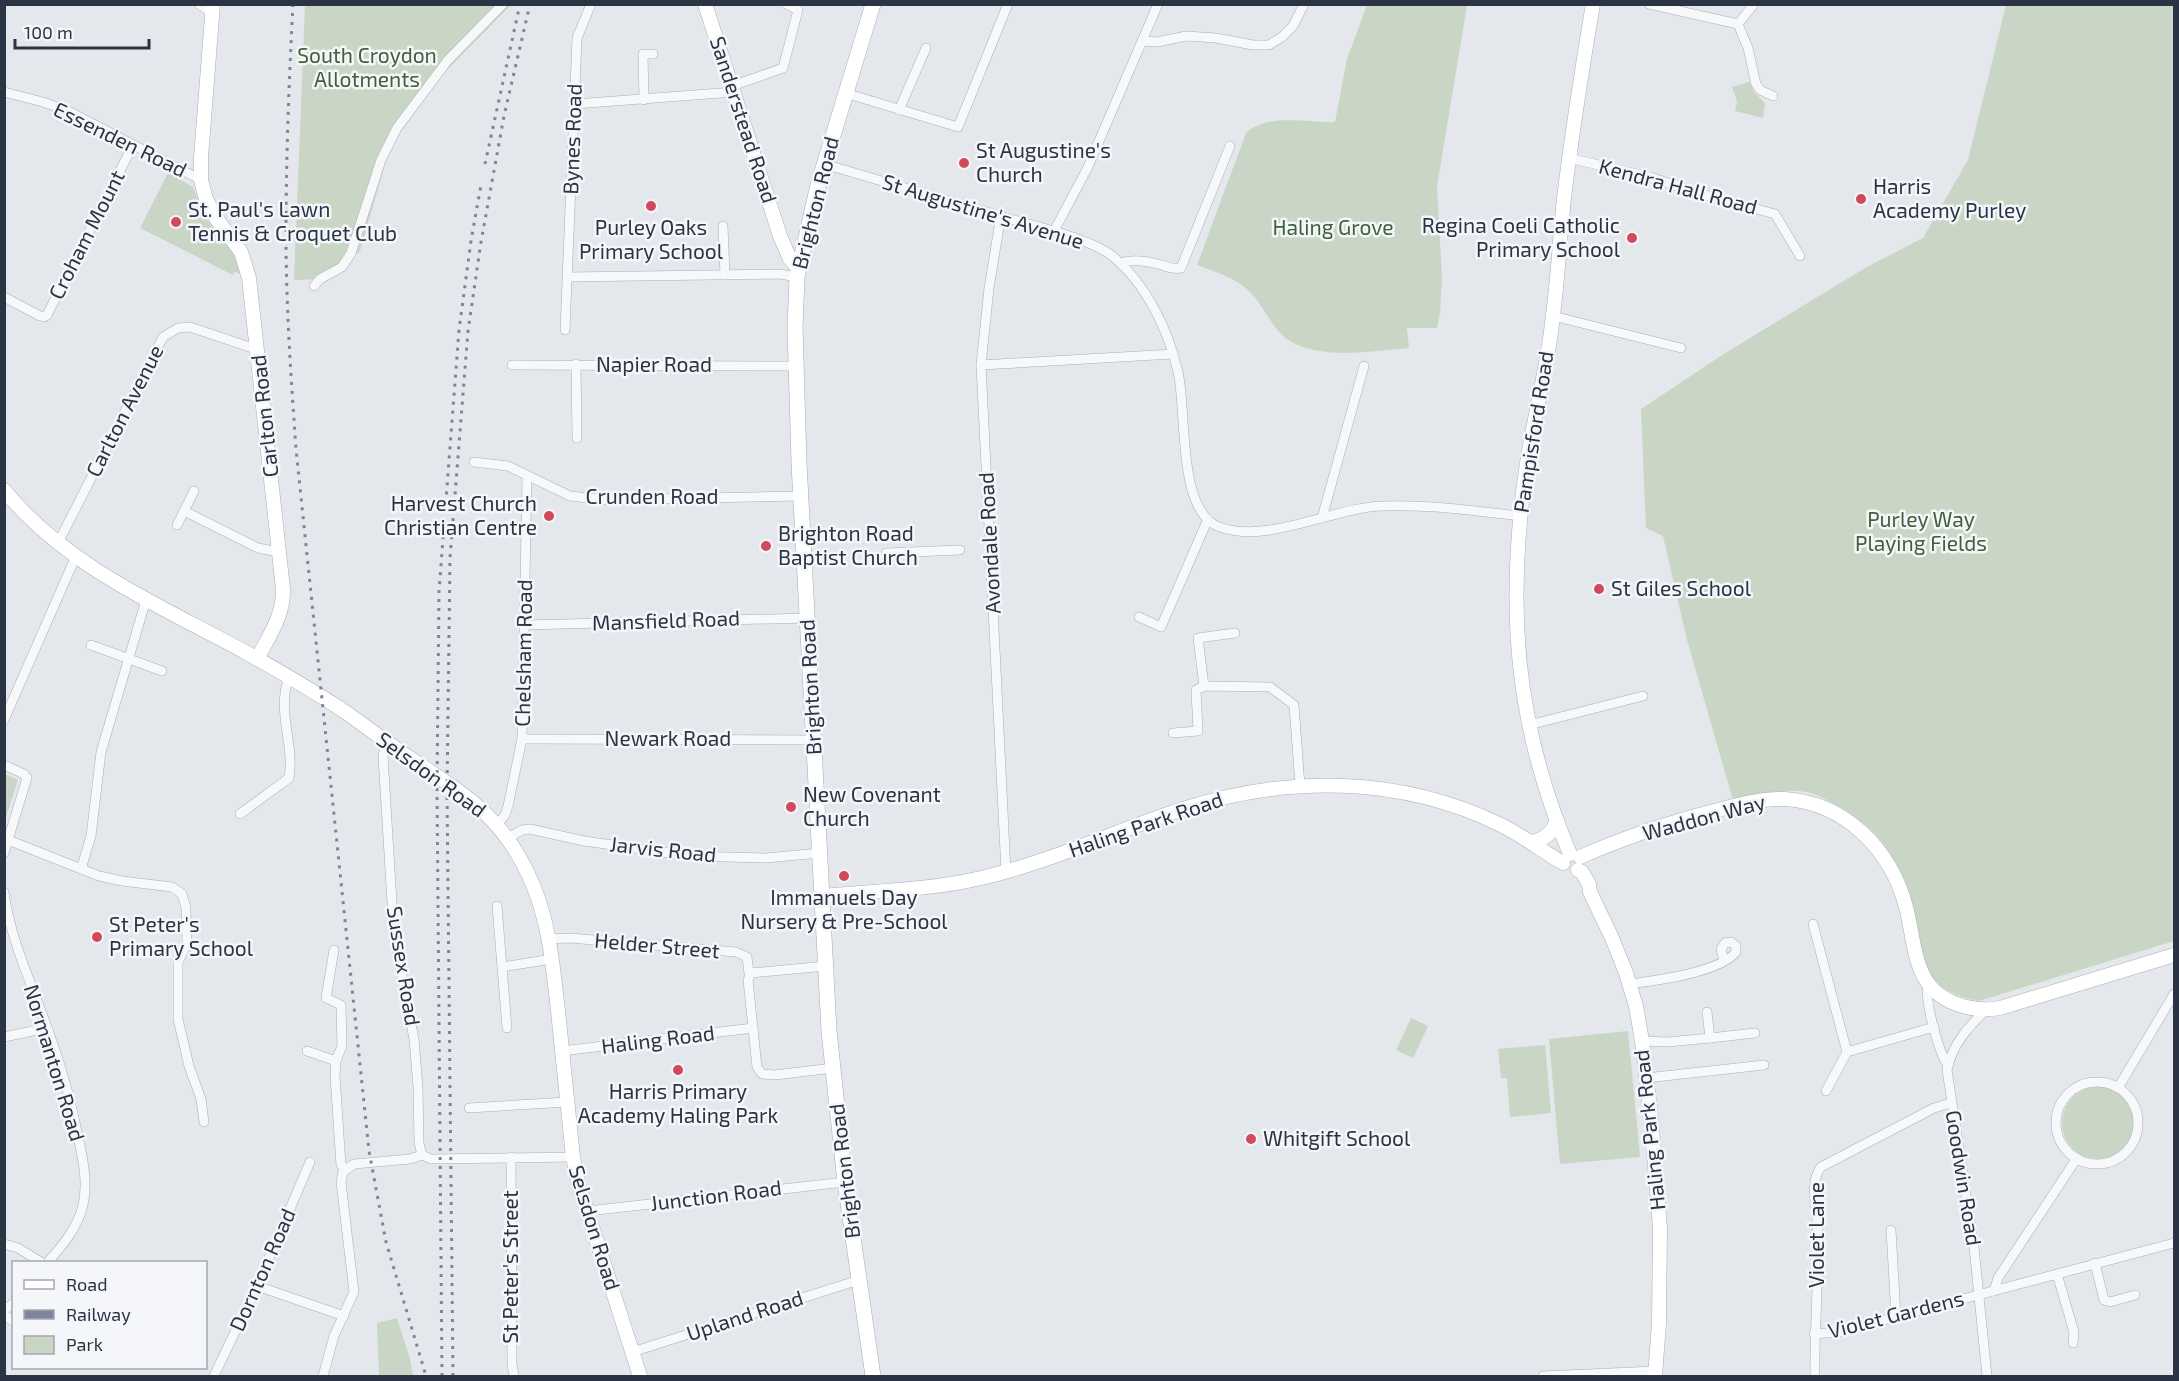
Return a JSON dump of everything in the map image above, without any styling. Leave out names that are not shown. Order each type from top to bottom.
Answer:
[{"type":"main road","name":"Brighton Road","points":[[873,4],[824,165],[798,273],[795,303],[795,366],[801,496],[832,1068],[845,1182],[873,1377]]},
{"type":"street","points":[[199,4],[213,9]]},
{"type":"street","points":[[314,286],[320,279],[342,267],[351,253],[381,160],[397,128],[447,60],[503,4]]},
{"type":"street","name":"Bynes Road","points":[[565,330],[577,38],[591,4]]},
{"type":"street","name":"Sanderstead Road","points":[[705,4],[780,236],[798,273]]},
{"type":"street","points":[[575,104],[733,89],[783,68],[798,10],[786,4]]},
{"type":"street","points":[[845,93],[958,127],[1008,4]]},
{"type":"street","points":[[1054,231],[1088,169],[1158,4]]},
{"type":"street","points":[[1143,41],[1157,42],[1186,36],[1269,45],[1293,26],[1304,4]]},
{"type":"street","name":"Pampisford Road","points":[[1572,863],[1544,784],[1520,681],[1515,616],[1516,573],[1527,460],[1553,316],[1569,158],[1593,4]]},
{"type":"street","points":[[1649,4],[1738,24]]},
{"type":"street","points":[[1738,24],[1754,4]]},
{"type":"street","name":"Carlton Road","points":[[213,9],[201,180],[210,209],[238,248],[245,263],[251,287],[283,589],[282,609],[257,659]]},
{"type":"street","points":[[1738,24],[1748,48],[1756,84],[1760,90],[1773,96]]},
{"type":"street","points":[[899,110],[926,48]]},
{"type":"street","points":[[644,99],[643,54],[653,54]]},
{"type":"street","name":"Essenden Road","points":[[4,92],[68,111],[201,180]]},
{"type":"street","name":"Croham Mount","points":[[4,297],[40,316],[47,315],[133,145]]},
{"type":"street","points":[[1120,263],[1135,261],[1178,270],[1181,268],[1230,146]]},
{"type":"street","name":"Kendra Hall Road","points":[[1569,158],[1650,177],[1775,214],[1800,256]]},
{"type":"street","name":"St Augustine's Avenue","points":[[824,165],[1054,231],[1104,251],[1120,263],[1146,295],[1173,354],[1182,397],[1190,483],[1196,501],[1208,519]]},
{"type":"street","name":"Avondale Road","points":[[1000,215],[981,365],[1006,872]]},
{"type":"street","points":[[723,226],[725,275]]},
{"type":"street","points":[[780,236],[786,242],[804,248]]},
{"type":"street","points":[[567,277],[798,273]]},
{"type":"street","points":[[1553,316],[1681,348]]},
{"type":"street","name":"Carlton Avenue","points":[[58,543],[163,337],[173,329],[190,327],[258,350]]},
{"type":"street","points":[[981,365],[1173,354]]},
{"type":"street","points":[[576,364],[577,438]]},
{"type":"street","name":"Napier Road","points":[[512,365],[795,366]]},
{"type":"street","points":[[1322,518],[1364,366]]},
{"type":"street","name":"Crunden Road","points":[[474,462],[508,466],[570,496],[608,500],[801,496]]},
{"type":"street","name":"Chelsham Road","points":[[497,825],[505,815],[508,806],[522,739],[527,476]]},
{"type":"street","name":"Selsdon Road","points":[[4,490],[22,512],[76,556],[146,600],[257,659],[341,709],[458,789],[508,838],[520,857],[534,888],[549,939],[573,1157],[578,1183],[640,1377]]},
{"type":"street","points":[[177,525],[194,491]]},
{"type":"street","points":[[1139,617],[1161,627],[1208,519],[1221,527],[1248,531],[1277,528],[1355,509],[1383,506],[1520,516]]},
{"type":"street","points":[[184,511],[258,548],[279,552]]},
{"type":"street","points":[[886,553],[960,550]]},
{"type":"street","points":[[4,720],[76,556]]},
{"type":"street","points":[[81,869],[91,836],[101,752],[146,600]]},
{"type":"street","name":"Mansfield Road","points":[[524,625],[808,618]]},
{"type":"street","points":[[1204,686],[1198,638],[1235,633]]},
{"type":"street","points":[[91,645],[162,671]]},
{"type":"street","points":[[240,814],[289,778],[291,768],[284,715],[284,691],[289,677]]},
{"type":"street","points":[[1173,733],[1198,732],[1196,690],[1204,686],[1270,687],[1294,705],[1300,786]]},
{"type":"street","points":[[1529,725],[1643,696]]},
{"type":"street","name":"Newark Road","points":[[522,739],[814,740]]},
{"type":"street","name":"Sussex Road","points":[[387,742],[383,756],[394,935],[414,1039],[419,1143],[422,1155]]},
{"type":"street","points":[[4,765],[24,774],[27,780],[4,853]]},
{"type":"street","name":"Haling Park Road","points":[[823,896],[969,881],[1006,872],[1225,796],[1300,786],[1364,786],[1430,797],[1475,813],[1572,863],[1582,872],[1589,884],[1590,892],[1612,938],[1630,984],[1642,1041],[1660,1228],[1659,1323],[1655,1374]]},
{"type":"street","name":"Waddon Way","points":[[1572,863],[1673,822],[1753,801],[1787,799],[1819,806],[1858,828],[1884,856],[1901,890],[1919,962],[1928,982]]},
{"type":"street","points":[[1531,842],[1547,837],[1554,829],[1556,822]]},
{"type":"street","name":"Jarvis Road","points":[[508,838],[522,830],[530,829],[584,841],[691,856],[766,858],[820,854]]},
{"type":"street","points":[[8,840],[115,880],[171,887],[179,891],[183,898],[187,944],[178,962],[178,1019],[186,1054],[202,1103],[204,1122]]},
{"type":"street","name":"Normanton Road","points":[[4,892],[15,944],[48,1028],[75,1121],[82,1155],[85,1188],[83,1205],[64,1243],[50,1261]]},
{"type":"street","points":[[497,906],[507,1028]]},
{"type":"street","points":[[1813,924],[1847,1052],[1826,1091]]},
{"type":"street","name":"Helder Street","points":[[549,939],[570,938],[736,952],[747,957],[749,974]]},
{"type":"street","points":[[334,950],[326,998],[341,1005],[342,1046],[336,1061],[335,1076],[341,1165],[346,1169]]},
{"type":"street","points":[[1928,982],[1955,1003],[1968,1008],[1986,1010],[2175,955]]},
{"type":"street","points":[[502,967],[552,959]]},
{"type":"street","points":[[1630,984],[1694,972],[1724,961]]},
{"type":"street","points":[[826,966],[749,974],[748,980],[757,1066],[762,1074],[775,1075],[832,1068]]},
{"type":"street","name":"Goodwin Road","points":[[1928,982],[1926,990],[1934,1028],[1942,1056],[1948,1066],[1951,1104],[1966,1193],[1987,1377]]},
{"type":"street","points":[[2118,1088],[2175,994]]},
{"type":"street","points":[[1948,1066],[1960,1038],[1986,1010]]},
{"type":"street","points":[[1707,1012],[1710,1038]]},
{"type":"street","points":[[4,1037],[48,1028]]},
{"type":"street","name":"Haling Road","points":[[562,1051],[753,1028]]},
{"type":"street","points":[[1847,1052],[1934,1028]]},
{"type":"street","points":[[1642,1041],[1668,1042],[1755,1033]]},
{"type":"street","points":[[307,1051],[336,1061]]},
{"type":"street","points":[[1646,1078],[1764,1065]]},
{"type":"street","points":[[2106,1083],[2118,1088],[2129,1097],[2136,1110],[2138,1124],[2135,1137],[2128,1149],[2117,1158],[2104,1163],[2090,1163],[2077,1158],[2060,1140],[2056,1127],[2057,1114],[2062,1102],[2070,1092],[2087,1084],[2106,1083]]},
{"type":"street","points":[[469,1107],[567,1102]]},
{"type":"street","name":"Violet Lane","points":[[1815,1377],[1814,1334],[1819,1261],[1816,1174],[1821,1167],[1924,1113],[1951,1104]]},
{"type":"street","points":[[323,1377],[334,1336],[352,1299],[354,1288],[341,1182],[346,1169],[359,1163],[410,1159],[422,1155],[432,1159],[573,1157]]},
{"type":"street","name":"St Peter's Street","points":[[511,1157],[512,1364],[514,1377]]},
{"type":"street","points":[[1994,1291],[1998,1278],[2077,1158]]},
{"type":"street","name":"Dornton Road","points":[[214,1377],[257,1286],[310,1162]]},
{"type":"street","name":"Junction Road","points":[[588,1211],[845,1182]]},
{"type":"street","points":[[1891,1230],[1896,1317]]},
{"type":"street","name":"Violet Gardens","points":[[1814,1334],[1839,1332],[2175,1243]]},
{"type":"street","points":[[4,1244],[18,1248],[38,1261]]},
{"type":"street","points":[[2095,1263],[2104,1300],[2110,1302],[2135,1295]]},
{"type":"street","points":[[2057,1274],[2074,1332],[2073,1342]]},
{"type":"street","name":"Upland Road","points":[[632,1352],[859,1281]]},
{"type":"street","points":[[257,1286],[346,1313]]},
{"type":"street","points":[[1544,1377],[1655,1374]]},
{"type":"green space","name":"South Croydon Allotments","points":[[305,5],[511,5],[440,77],[390,147],[360,251],[328,279],[294,280]]},
{"type":"green space","name":"Haling Grove","points":[[1367,5],[1467,5],[1437,187],[1442,278],[1437,328],[1407,328],[1409,348],[1337,353],[1308,349],[1287,340],[1275,327],[1256,298],[1238,282],[1197,265],[1246,133],[1255,127],[1277,121],[1335,122],[1347,59]]},
{"type":"green space","name":"Purley Way Playing Fields","points":[[2006,5],[2174,5],[2174,941],[1979,1001],[1950,992],[1940,985],[1930,973],[1923,956],[1908,894],[1896,864],[1888,850],[1867,826],[1831,802],[1806,792],[1778,791],[1733,800],[1687,640],[1663,536],[1646,528],[1641,409],[1722,355],[1865,268],[1923,238],[1968,160]]},
{"type":"green space","points":[[1749,82],[1754,92],[1765,103],[1763,118],[1735,111],[1737,101],[1732,87]]},
{"type":"green space","name":"St. Paul's Lawn Tennis & Croquet Club","points":[[168,173],[193,187],[205,217],[232,251],[241,274],[234,272],[233,275],[140,228]]},
{"type":"green space","points":[[5,774],[18,780],[5,820]]},
{"type":"green space","points":[[1411,1018],[1428,1026],[1413,1058],[1396,1050]]},
{"type":"green space","points":[[1628,1031],[1640,1157],[1560,1164],[1549,1039]]},
{"type":"green space","points":[[1545,1045],[1551,1113],[1510,1117],[1507,1078],[1501,1078],[1498,1049]]},
{"type":"green space","points":[[2105,1087],[2124,1097],[2132,1109],[2134,1123],[2132,1137],[2124,1149],[2112,1157],[2091,1159],[2072,1149],[2064,1137],[2062,1116],[2072,1097],[2084,1089]]},
{"type":"green space","points":[[397,1318],[413,1376],[379,1376],[377,1323]]},
{"type":"railway","points":[[293,4],[286,234],[296,449],[369,1151],[386,1242],[426,1376]]},
{"type":"railway","points":[[485,164],[520,4]]},
{"type":"railway","points":[[453,1376],[447,791],[450,558],[468,331],[481,242],[504,116],[530,4]]},
{"type":"railway","points":[[442,1376],[437,785],[439,591],[459,330],[481,185]]},
{"type":"place","name":"St Augustine's Church","points":[[964,163]]},
{"type":"place","name":"Harris Academy Purley","points":[[1861,199]]},
{"type":"place","name":"Purley Oaks Primary School","points":[[651,206]]},
{"type":"place","name":"St. Paul's Lawn Tennis & Croquet Club","points":[[176,222]]},
{"type":"place","name":"Regina Coeli Catholic Primary School","points":[[1632,238]]},
{"type":"place","name":"Harvest Church Christian Centre","points":[[549,516]]},
{"type":"place","name":"Brighton Road Baptist Church","points":[[766,546]]},
{"type":"place","name":"St Giles School","points":[[1599,589]]},
{"type":"place","name":"New Covenant Church","points":[[791,807]]},
{"type":"place","name":"Immanuels Day Nursery & Pre-School","points":[[844,876]]},
{"type":"place","name":"St Peter's Primary School","points":[[97,937]]},
{"type":"place","name":"Harris Primary Academy Haling Park","points":[[678,1070]]},
{"type":"place","name":"Whitgift School","points":[[1251,1139]]}]
